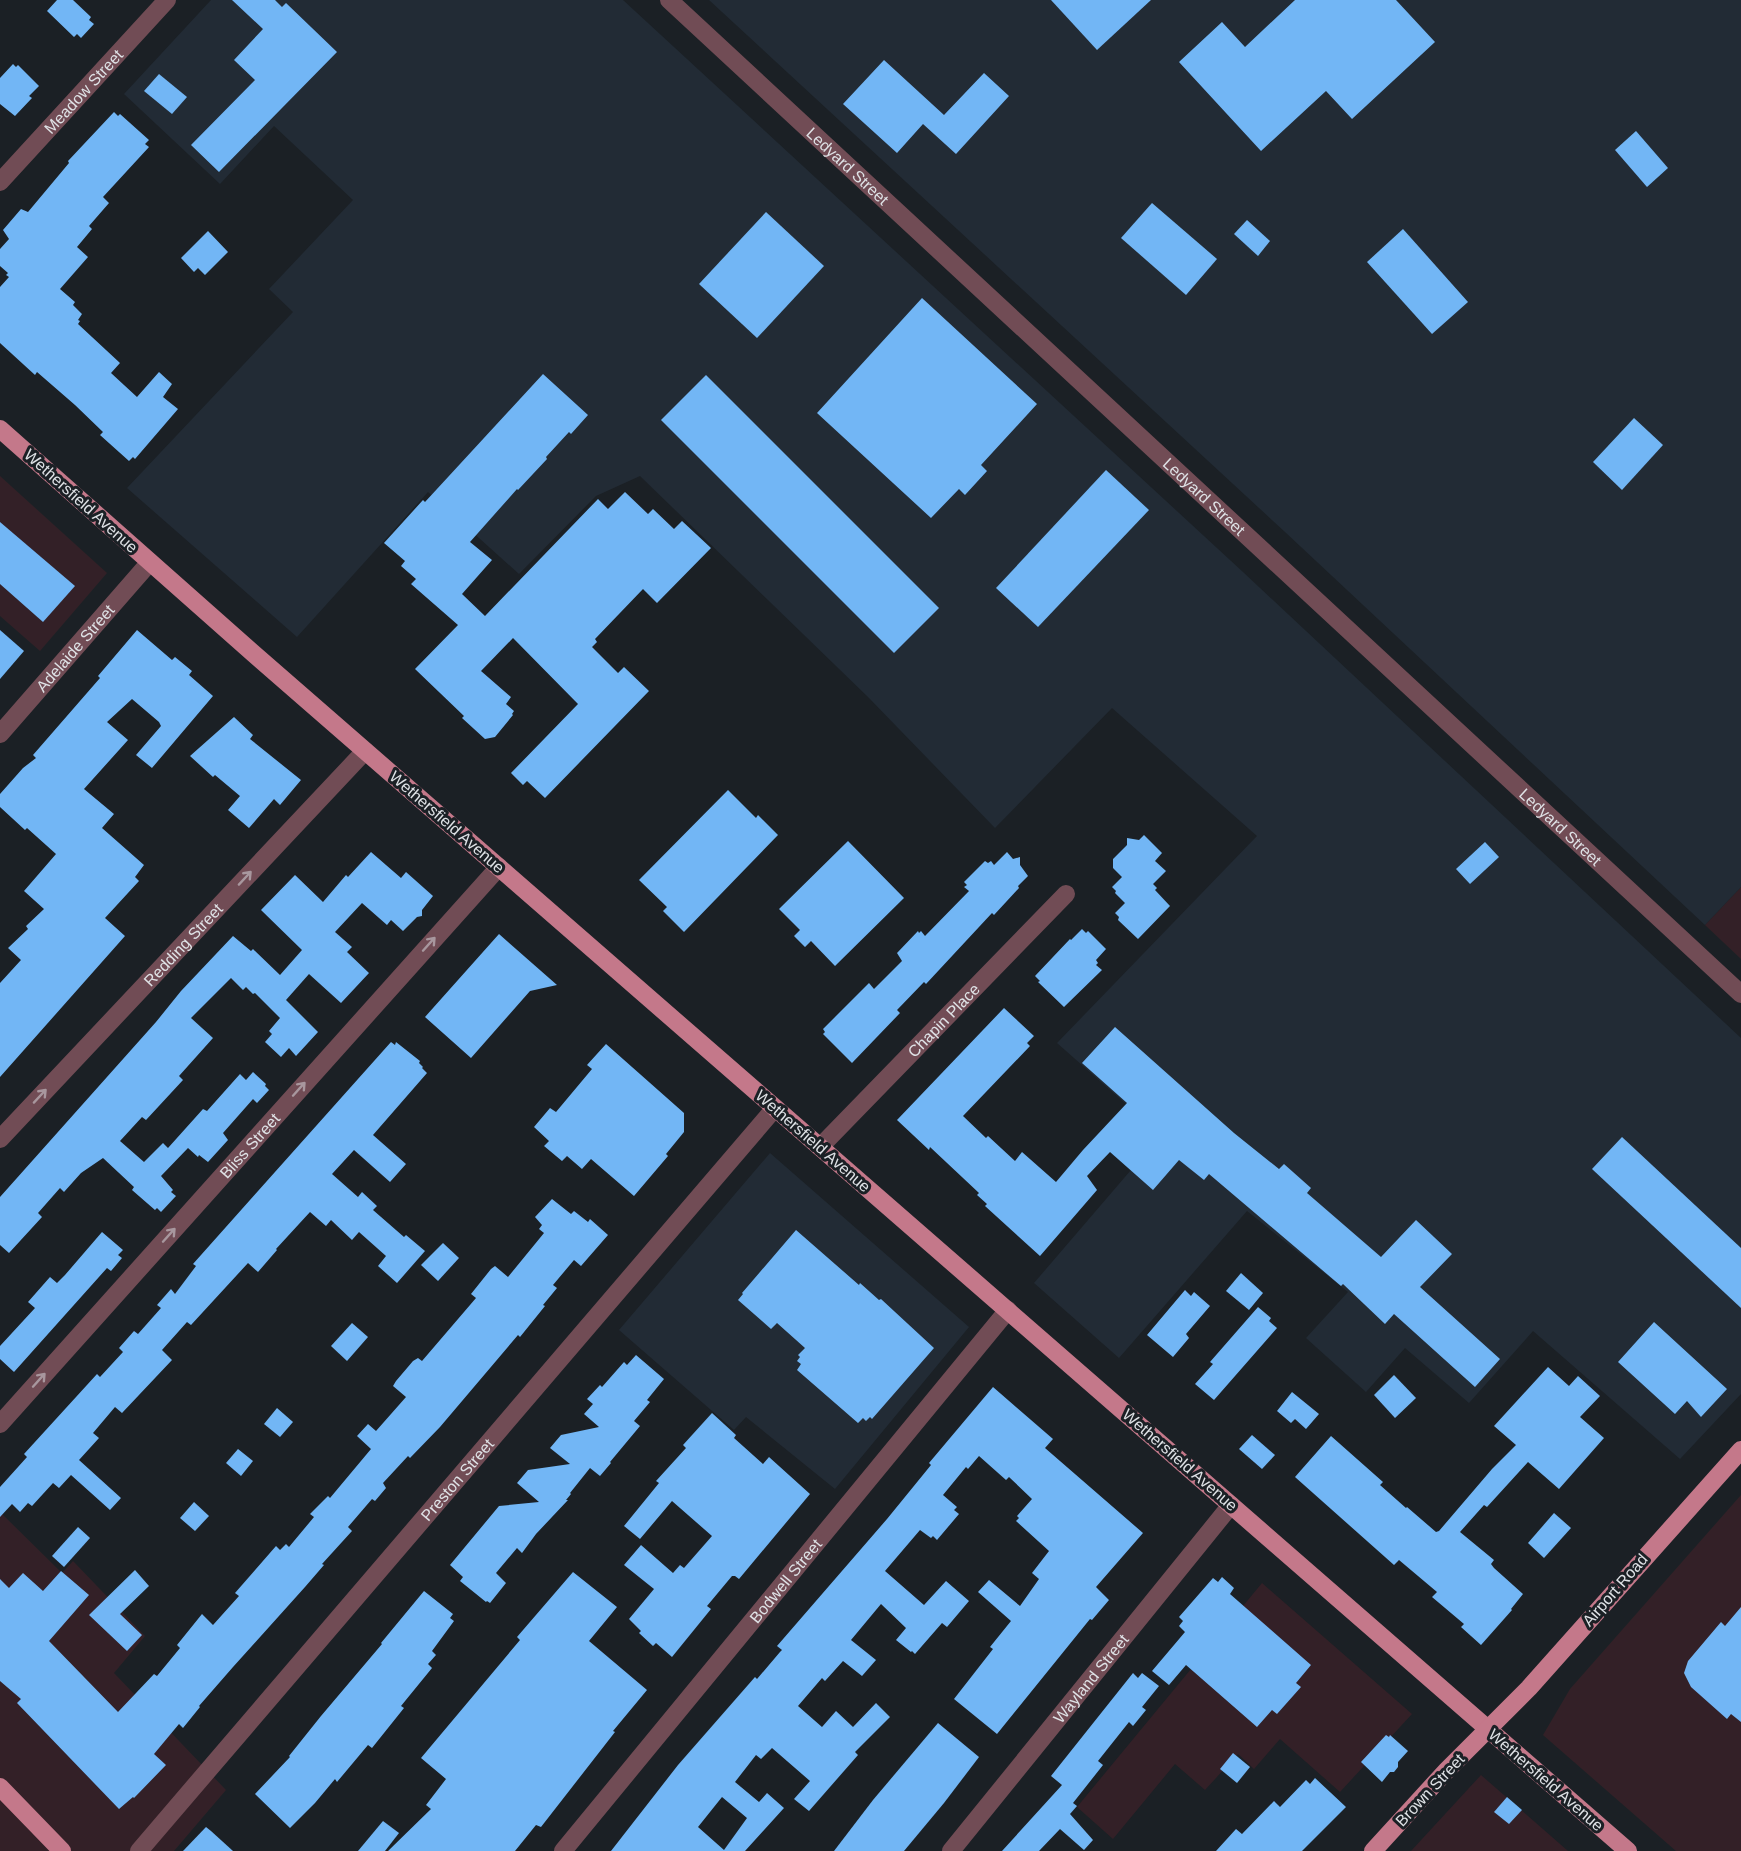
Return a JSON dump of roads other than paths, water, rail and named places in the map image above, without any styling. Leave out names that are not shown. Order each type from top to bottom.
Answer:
[{"type":"main road","name":"Wethersfield Avenue","points":[[0,429],[365,751],[1628,1851]]},
{"type":"main road","name":"Airport Road","points":[[1488,1729],[1529,1688],[1741,1450]]},
{"type":"main road","name":"Brown Street","points":[[1373,1851],[1488,1729]]},
{"type":"main road","points":[[0,1787],[62,1851]]},
{"type":"street","name":"Meadow Street","points":[[0,182],[166,0]]},
{"type":"street","name":"Ledyard Street","points":[[669,0],[1741,994]]},
{"type":"street","name":"Adelaide Street","points":[[0,734],[150,562]]},
{"type":"street","name":"Redding Street","points":[[0,1140],[365,751]]},
{"type":"street","name":"Bliss Street","points":[[0,1424],[499,867]]},
{"type":"street","name":"Chapin Place","points":[[820,1147],[1066,894]]},
{"type":"street","name":"Preston Street","points":[[139,1851],[775,1108]]},
{"type":"street","name":"Bodwell Street","points":[[563,1851],[1008,1310]]},
{"type":"street","name":"Wayland Street","points":[[951,1851],[1231,1505]]}]
